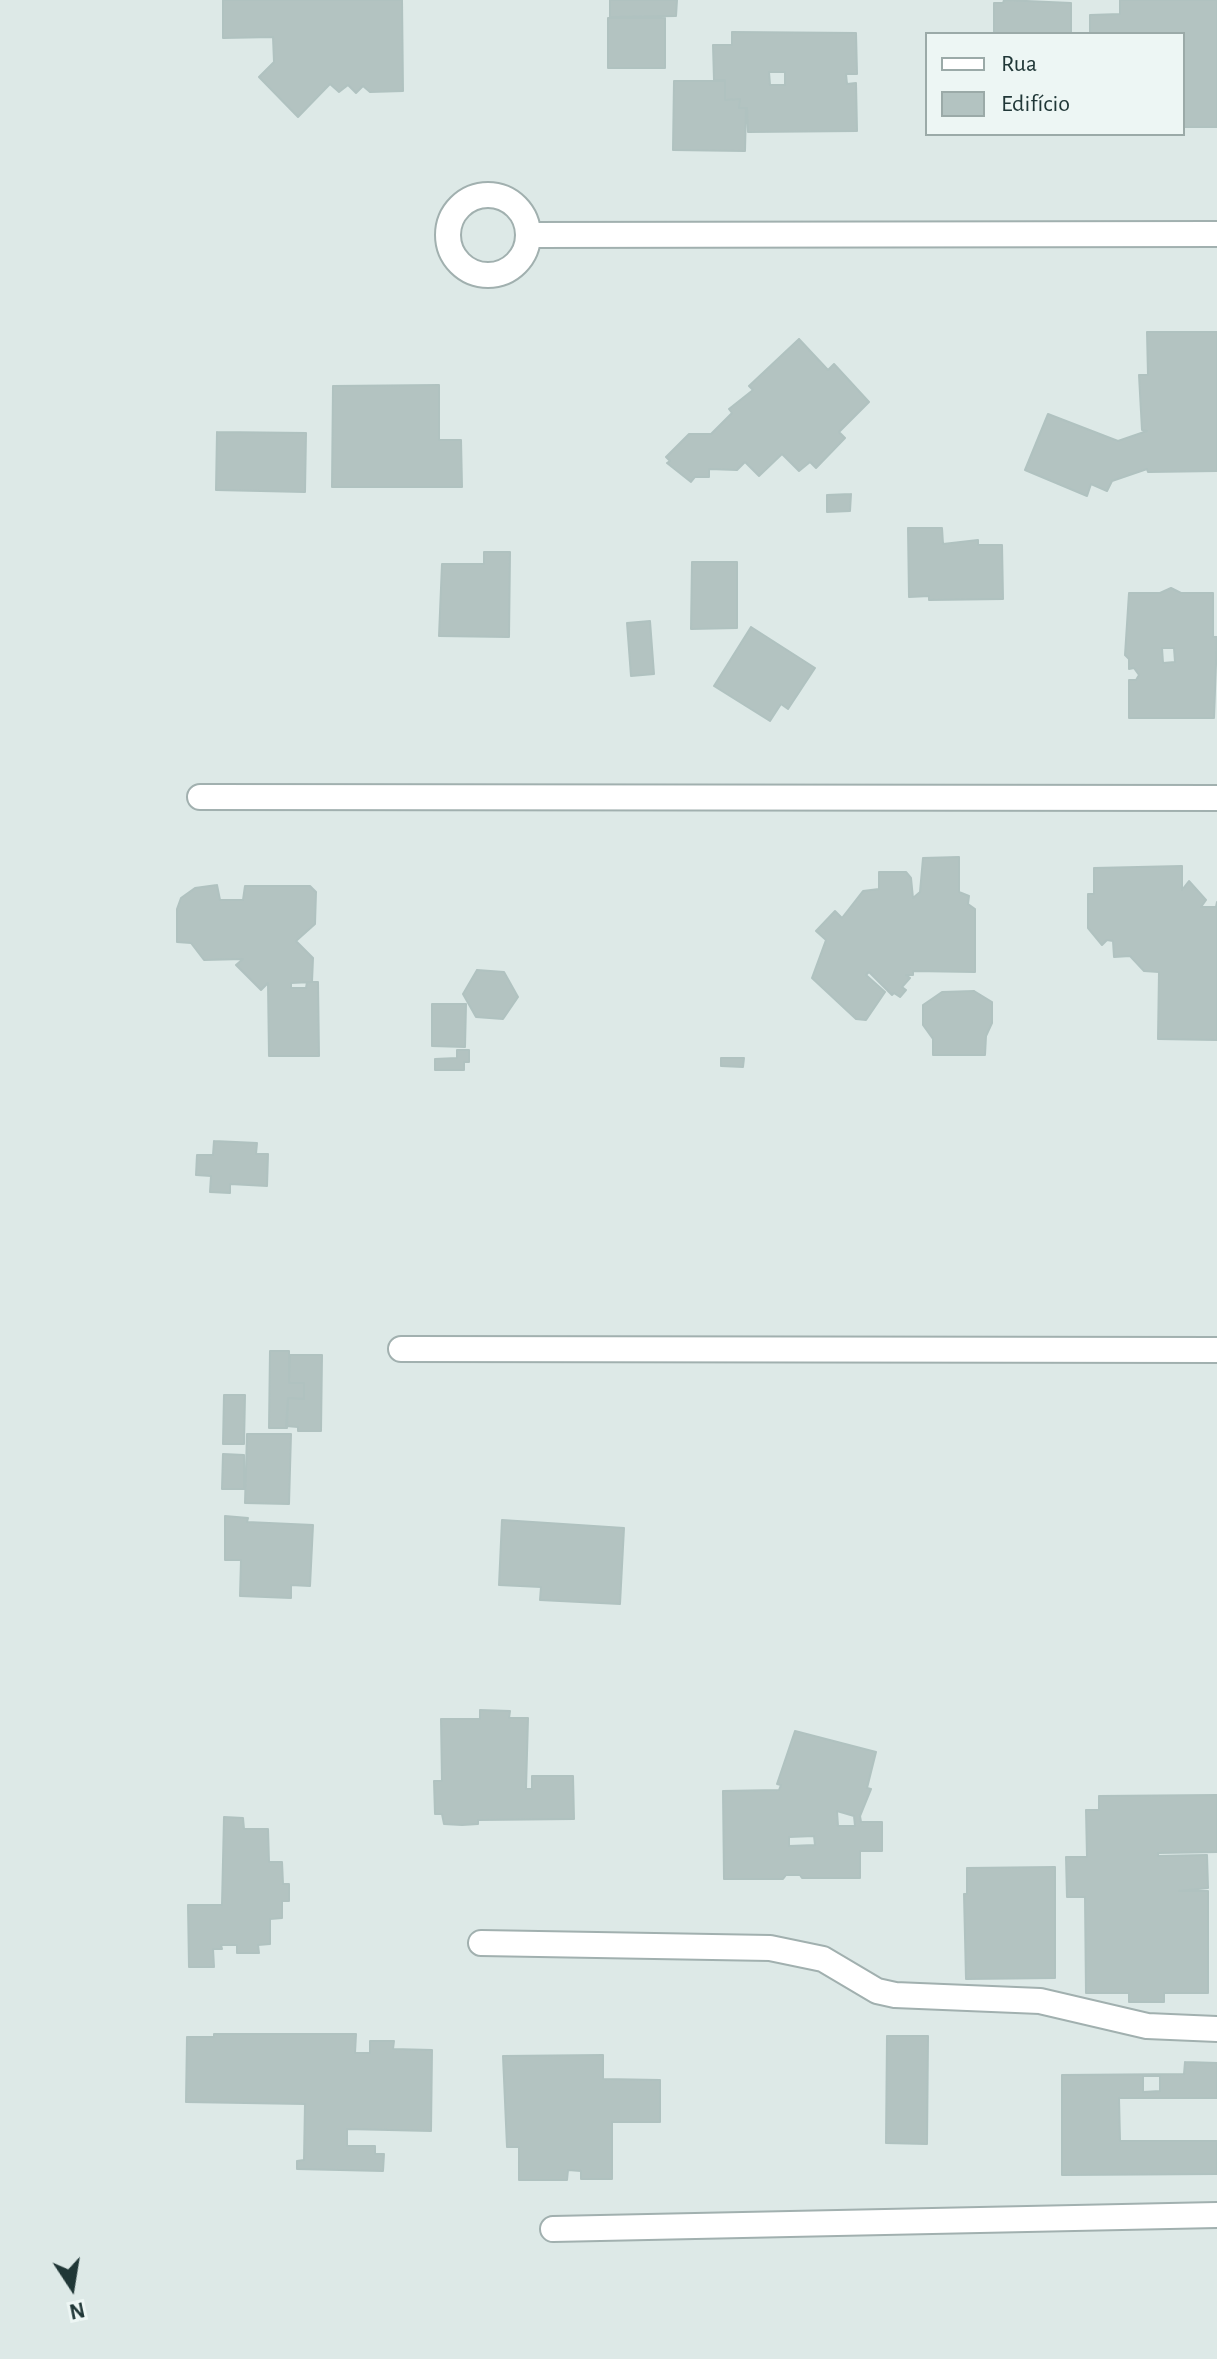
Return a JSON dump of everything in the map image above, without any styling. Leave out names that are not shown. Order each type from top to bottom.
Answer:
[{"type":"street","points":[[530,235],[1217,234]]},
{"type":"street","points":[[200,797],[1217,798]]},
{"type":"street","points":[[401,1349],[1217,1350]]},
{"type":"street","points":[[481,1943],[770,1948],[823,1959],[877,1991],[895,1995],[1040,2001],[1135,2024],[1217,2029]]},
{"type":"street","points":[[553,2229],[1217,2215]]},
{"type":"building","points":[[223,0],[402,0],[403,91],[370,92],[363,86],[356,93],[348,85],[339,92],[330,84],[298,117],[259,77],[274,62],[273,37],[223,38]]},
{"type":"building","points":[[610,0],[677,0],[676,16],[610,17]]},
{"type":"building","points":[[1004,0],[1071,3],[1071,32],[994,32],[994,3],[1003,3]]},
{"type":"building","points":[[1120,0],[1217,0],[1217,127],[1185,127],[1185,32],[1090,32],[1090,15],[1120,14]]},
{"type":"building","points":[[608,18],[665,18],[665,68],[608,68]]},
{"type":"building","points":[[732,32],[856,33],[857,74],[846,74],[847,84],[856,83],[857,131],[748,132],[747,108],[739,108],[740,99],[725,100],[725,80],[714,80],[713,45],[732,45]],"holes":[[[769,72],[785,72],[785,85],[770,85]]]},
{"type":"building","points":[[674,81],[725,81],[725,100],[740,99],[739,108],[746,108],[745,151],[673,150]]},
{"type":"building","points":[[1147,332],[1217,332],[1217,471],[1148,472],[1147,469],[1112,481],[1107,491],[1091,484],[1087,496],[1025,470],[1048,414],[1118,441],[1147,431],[1142,430],[1139,375],[1148,375]]},
{"type":"building","points":[[799,339],[828,370],[834,364],[869,402],[839,432],[845,438],[816,468],[810,462],[799,471],[782,454],[759,476],[745,462],[737,470],[709,469],[709,477],[695,477],[691,482],[667,463],[670,461],[666,457],[689,434],[711,434],[732,413],[729,409],[753,390],[749,386]]},
{"type":"building","points":[[439,385],[439,440],[461,440],[462,487],[332,487],[333,386]]},
{"type":"building","points":[[217,432],[306,433],[305,492],[216,490]]},
{"type":"building","points":[[851,494],[850,511],[827,512],[827,495]]},
{"type":"building","points":[[908,528],[942,528],[943,544],[978,540],[978,545],[1002,545],[1003,599],[929,600],[929,596],[909,597]]},
{"type":"building","points":[[484,552],[510,552],[509,637],[439,636],[442,564],[484,564]]},
{"type":"building","points":[[692,562],[737,562],[737,628],[691,629]]},
{"type":"building","points":[[1171,588],[1181,593],[1213,593],[1213,637],[1217,637],[1214,718],[1129,718],[1129,680],[1136,680],[1139,675],[1134,668],[1129,669],[1129,659],[1125,655],[1129,593],[1160,593]],"holes":[[[1162,648],[1174,648],[1175,662],[1163,663]]]},
{"type":"building","points":[[650,621],[654,674],[631,676],[627,623]]},
{"type":"building","points":[[751,627],[815,668],[788,709],[781,704],[770,721],[714,686]]},
{"type":"building","points":[[959,857],[959,892],[969,896],[968,904],[975,909],[975,972],[913,971],[913,975],[906,975],[910,978],[902,987],[906,990],[900,997],[894,993],[892,995],[869,972],[866,975],[885,992],[866,1020],[856,1019],[812,978],[826,940],[816,931],[835,911],[842,918],[863,891],[879,889],[879,872],[906,872],[911,878],[913,898],[920,892],[923,858]]},
{"type":"building","points":[[1182,866],[1182,890],[1189,881],[1206,900],[1201,907],[1216,907],[1217,902],[1217,1040],[1158,1039],[1159,972],[1144,971],[1130,956],[1114,957],[1113,941],[1107,940],[1102,945],[1088,928],[1088,894],[1094,894],[1094,868]]},
{"type":"building","points":[[217,885],[220,900],[243,900],[245,886],[310,886],[316,892],[315,924],[296,941],[313,958],[312,982],[318,982],[319,1056],[269,1056],[268,983],[261,990],[236,965],[243,959],[204,960],[191,943],[177,942],[177,909],[181,898],[195,888]],"holes":[[[307,982],[306,988],[291,988],[291,983]]]},
{"type":"building","points":[[477,970],[504,972],[518,997],[503,1019],[476,1017],[463,994]]},
{"type":"building","points":[[974,991],[992,1002],[992,1023],[986,1036],[985,1055],[933,1055],[933,1039],[923,1025],[923,1005],[942,992]]},
{"type":"building","points":[[432,1004],[466,1004],[465,1047],[432,1046]]},
{"type":"building","points":[[457,1050],[469,1050],[469,1062],[464,1062],[464,1070],[435,1070],[435,1059],[457,1058]]},
{"type":"building","points":[[721,1058],[744,1058],[743,1067],[721,1066]]},
{"type":"building","points":[[214,1141],[257,1143],[256,1154],[268,1154],[267,1186],[230,1184],[230,1193],[210,1192],[211,1176],[196,1175],[197,1155],[213,1155]]},
{"type":"building","points":[[270,1351],[289,1351],[289,1383],[304,1383],[304,1399],[288,1398],[287,1428],[269,1428]]},
{"type":"building","points":[[290,1355],[322,1355],[321,1431],[298,1431],[298,1427],[286,1426],[288,1398],[304,1399],[304,1383],[289,1383]]},
{"type":"building","points":[[224,1395],[245,1395],[244,1444],[223,1444]]},
{"type":"building","points":[[247,1434],[291,1434],[289,1504],[245,1503]]},
{"type":"building","points":[[223,1454],[244,1455],[244,1489],[222,1489]]},
{"type":"building","points":[[225,1516],[248,1518],[247,1522],[313,1525],[310,1586],[291,1585],[291,1598],[240,1596],[241,1560],[225,1560]]},
{"type":"building","points":[[502,1520],[624,1528],[620,1604],[540,1600],[541,1587],[499,1585]]},
{"type":"building","points":[[480,1710],[510,1711],[509,1718],[528,1718],[526,1789],[532,1789],[532,1776],[573,1776],[574,1819],[478,1820],[478,1824],[462,1825],[444,1824],[442,1814],[435,1814],[434,1781],[442,1781],[441,1719],[480,1719]]},
{"type":"building","points":[[795,1731],[876,1752],[867,1788],[871,1789],[860,1816],[861,1822],[882,1822],[882,1851],[860,1851],[860,1878],[786,1875],[783,1879],[724,1879],[723,1791],[779,1790],[781,1785],[777,1784]],"holes":[[[837,1811],[854,1816],[855,1826],[838,1826]],[[814,1836],[815,1845],[789,1846],[789,1837]]]},
{"type":"building","points":[[1217,1795],[1217,1852],[1158,1853],[1158,1856],[1207,1855],[1208,1888],[1179,1891],[1208,1891],[1208,1993],[1164,1993],[1164,2002],[1129,2002],[1129,1993],[1086,1993],[1085,1897],[1067,1897],[1066,1857],[1087,1857],[1086,1810],[1099,1810],[1099,1796]]},
{"type":"building","points":[[224,1817],[243,1818],[244,1829],[268,1829],[269,1862],[282,1862],[283,1884],[289,1884],[289,1901],[282,1901],[282,1918],[270,1919],[270,1944],[258,1945],[259,1953],[237,1953],[237,1945],[221,1945],[222,1949],[213,1949],[214,1967],[189,1967],[188,1905],[222,1905]]},
{"type":"building","points":[[1055,1867],[1055,1978],[966,1979],[964,1894],[967,1894],[967,1868]]},
{"type":"building","points":[[214,2034],[356,2034],[355,2053],[370,2053],[370,2041],[394,2041],[393,2049],[432,2050],[431,2131],[347,2129],[347,2146],[375,2146],[375,2154],[384,2154],[383,2171],[297,2169],[297,2161],[304,2160],[305,2104],[186,2102],[187,2037],[214,2037]]},
{"type":"building","points":[[887,2036],[928,2036],[927,2144],[886,2143]]},
{"type":"building","points":[[603,2055],[603,2079],[660,2080],[660,2122],[612,2122],[612,2179],[581,2179],[581,2171],[568,2170],[567,2180],[519,2180],[519,2147],[507,2147],[503,2056]]},
{"type":"building","points":[[1185,2062],[1217,2063],[1217,2098],[1119,2098],[1120,2141],[1217,2141],[1217,2174],[1062,2175],[1062,2075],[1184,2074]],"holes":[[[1143,2076],[1160,2076],[1160,2091],[1143,2092]]]}]
